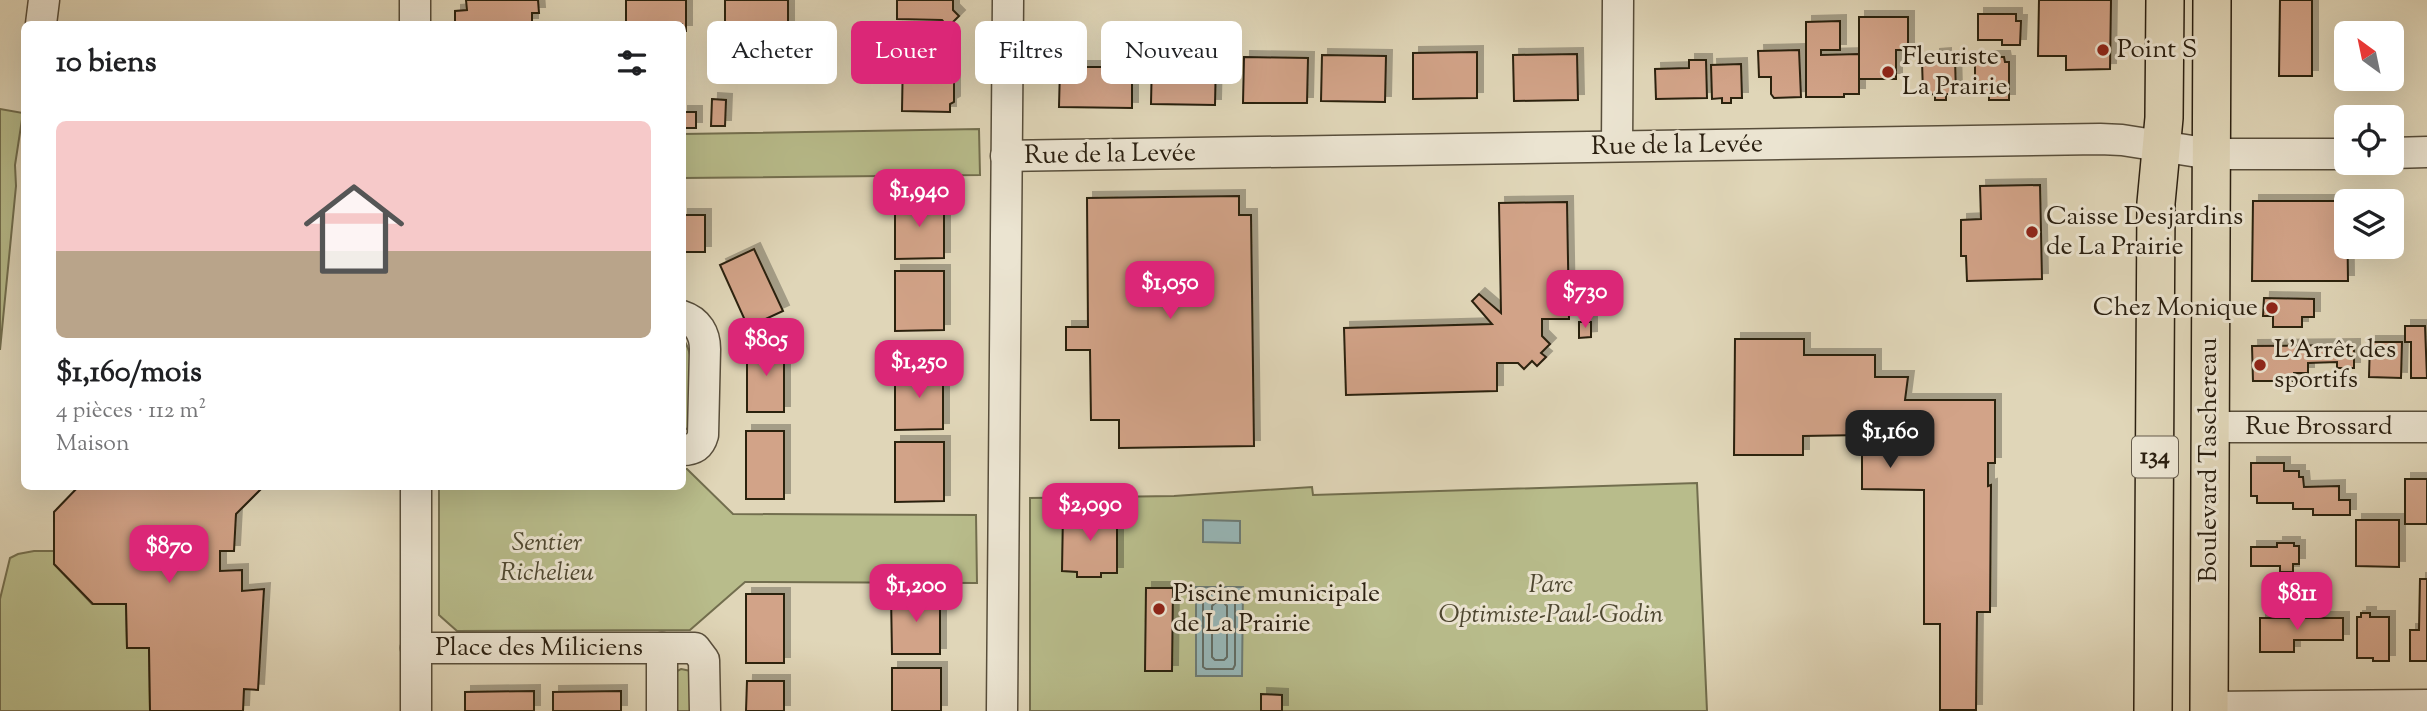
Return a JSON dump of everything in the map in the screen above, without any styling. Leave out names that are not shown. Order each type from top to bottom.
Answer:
[{"type":"main road","name":"Boulevard Taschereau","points":[[2153,711],[2157,203],[2165,0]]},
{"type":"main road","name":"Boulevard Taschereau","points":[[2209,709],[2212,0]]},
{"type":"street","points":[[41,21],[44,0]]},
{"type":"street","points":[[415,0],[415,21]]},
{"type":"street","points":[[1002,711],[1009,0]]},
{"type":"street","points":[[1617,146],[1618,0]]},
{"type":"street","name":"Rue de la Levée","points":[[1006,156],[2089,139],[2122,139],[2211,154],[2334,154]]},
{"type":"street","points":[[2404,153],[2427,152]]},
{"type":"street","points":[[686,318],[702,332],[705,339],[705,360],[703,435],[697,447],[686,449]]},
{"type":"street","name":"Rue Brossard","points":[[2210,427],[2427,427]]},
{"type":"street","points":[[416,490],[416,711]]},
{"type":"street","name":"Place des Miliciens","points":[[416,648],[695,648],[702,654],[705,669],[705,711]]},
{"type":"street","name":"Place des Miliciens","points":[[662,648],[662,711]]},
{"type":"street","points":[[2209,709],[2427,705]]},
{"type":"green space","points":[[0,109],[21,113],[21,126],[15,165],[16,186],[0,350]]},
{"type":"green space","points":[[979,129],[980,175],[686,178],[686,134]]},
{"type":"green space","points":[[686,344],[692,368],[689,428],[686,429]]},
{"type":"green space","name":"Sentier Richelieu","points":[[687,469],[733,514],[976,515],[977,583],[745,582],[690,630],[457,631],[439,615],[439,490],[686,490]]},
{"type":"green space","name":"Parc Optimiste-Paul-Godin","points":[[1697,483],[1707,711],[1030,711],[1030,498],[1174,496],[1312,487],[1313,495]]},
{"type":"green space","points":[[34,551],[54,551],[54,564],[92,604],[126,604],[127,648],[149,648],[150,711],[0,711],[0,599],[10,558]]},
{"type":"green space","points":[[681,669],[691,671],[693,711],[674,711],[675,672]]},
{"type":"water","points":[[1203,520],[1240,521],[1240,543],[1203,542]]},
{"type":"water","points":[[1196,587],[1243,587],[1242,676],[1196,676]]},
{"type":"building","points":[[466,0],[538,0],[539,13],[532,13],[532,21],[455,21],[455,11],[467,10]]},
{"type":"building","points":[[626,0],[686,0],[686,21],[626,21]]},
{"type":"building","points":[[725,0],[788,0],[788,21],[725,21]]},
{"type":"building","points":[[897,0],[953,0],[953,10],[959,16],[954,21],[897,19]]},
{"type":"building","points":[[2039,0],[2111,0],[2110,69],[2066,70],[2066,56],[2038,56]]},
{"type":"building","points":[[2280,0],[2312,0],[2312,76],[2279,76]]},
{"type":"building","points":[[1978,14],[2016,14],[2016,21],[2021,21],[2020,45],[2002,45],[2002,40],[1978,40]]},
{"type":"building","points":[[1859,17],[1908,17],[1908,50],[1896,50],[1896,79],[1859,79]]},
{"type":"building","points":[[1840,21],[1840,50],[1821,50],[1821,55],[1859,54],[1859,94],[1844,94],[1844,97],[1806,97],[1806,22]]},
{"type":"building","points":[[1799,50],[1801,97],[1774,98],[1771,94],[1771,77],[1759,77],[1758,51]]},
{"type":"building","points":[[1477,52],[1477,98],[1413,99],[1413,53]]},
{"type":"building","points":[[1577,54],[1578,100],[1514,101],[1513,55]]},
{"type":"building","points":[[1945,54],[1945,59],[1955,59],[1956,94],[1946,94],[1946,100],[1935,100],[1935,94],[1923,95],[1922,60]]},
{"type":"building","points":[[1322,55],[1386,56],[1385,102],[1321,101]]},
{"type":"building","points":[[1244,57],[1308,58],[1307,103],[1243,103]]},
{"type":"building","points":[[1988,57],[2004,57],[2005,62],[2009,62],[2009,100],[1989,100],[1989,95],[1975,95],[1975,62],[1988,62]]},
{"type":"building","points":[[1689,60],[1706,60],[1707,98],[1656,99],[1655,69],[1689,68]]},
{"type":"building","points":[[1741,64],[1742,98],[1731,98],[1731,103],[1722,103],[1722,98],[1712,99],[1711,65]]},
{"type":"building","points":[[1087,67],[1101,67],[1101,84],[1132,84],[1132,108],[1059,107],[1060,84],[1087,84]]},
{"type":"building","points":[[902,84],[954,84],[954,102],[950,104],[950,112],[902,111]]},
{"type":"building","points":[[1151,84],[1215,84],[1215,105],[1151,104]]},
{"type":"building","points":[[712,99],[726,100],[725,126],[711,126]]},
{"type":"building","points":[[686,112],[696,112],[696,128],[686,128]]},
{"type":"building","points":[[2040,185],[2042,279],[1967,281],[1966,256],[1961,256],[1961,220],[1981,219],[1980,186]]},
{"type":"building","points":[[1239,196],[1239,215],[1251,215],[1254,446],[1119,448],[1119,420],[1091,420],[1090,350],[1066,350],[1066,327],[1088,327],[1087,198]]},
{"type":"building","points":[[895,199],[944,199],[944,258],[895,259]]},
{"type":"building","points":[[2253,201],[2334,201],[2334,259],[2348,259],[2348,281],[2252,281]]},
{"type":"building","points":[[1567,202],[1569,319],[1542,319],[1542,336],[1550,344],[1541,353],[1546,357],[1537,366],[1532,361],[1524,369],[1518,363],[1497,363],[1497,391],[1346,395],[1344,328],[1492,324],[1472,301],[1479,294],[1501,313],[1499,203]]},
{"type":"building","points":[[686,215],[705,215],[705,252],[686,252]]},
{"type":"building","points":[[754,249],[783,311],[748,327],[720,265]]},
{"type":"building","points":[[895,271],[944,271],[944,330],[895,331]]},
{"type":"building","points":[[2264,298],[2314,299],[2314,317],[2302,317],[2302,327],[2273,327],[2273,316],[2263,316]]},
{"type":"building","points":[[1579,322],[1591,322],[1591,337],[1579,338]]},
{"type":"building","points":[[2405,326],[2425,326],[2427,378],[2411,378],[2411,342],[2405,342]]},
{"type":"building","points":[[1735,339],[1804,339],[1804,355],[1875,355],[1875,377],[1908,377],[1905,400],[1995,400],[1995,463],[1988,463],[1988,486],[1991,485],[1990,612],[1977,612],[1976,710],[1940,710],[1940,624],[1924,624],[1924,490],[1862,489],[1862,435],[1803,436],[1803,455],[1734,455]]},
{"type":"building","points":[[2370,342],[2402,342],[2401,378],[2369,377]]},
{"type":"building","points":[[747,344],[784,344],[784,412],[747,412]]},
{"type":"building","points":[[2354,345],[2354,368],[2337,368],[2337,362],[2308,363],[2308,373],[2294,373],[2294,381],[2253,381],[2252,346]]},
{"type":"building","points":[[895,370],[943,370],[943,429],[895,430]]},
{"type":"building","points":[[746,431],[784,431],[784,499],[746,499]]},
{"type":"building","points":[[895,442],[944,442],[944,501],[895,502]]},
{"type":"building","points":[[2251,463],[2284,463],[2284,471],[2299,471],[2304,487],[2339,486],[2339,500],[2350,500],[2350,515],[2313,515],[2313,509],[2293,509],[2293,503],[2257,503],[2257,496],[2251,496]]},
{"type":"building","points":[[2405,479],[2427,479],[2427,524],[2405,524]]},
{"type":"building","points":[[75,490],[260,490],[236,514],[234,551],[220,551],[220,571],[242,570],[242,591],[264,589],[258,690],[244,689],[243,711],[150,711],[149,648],[127,648],[126,604],[93,604],[54,564],[54,512]]},
{"type":"building","points":[[1063,512],[1117,512],[1117,573],[1101,573],[1101,577],[1077,577],[1077,572],[1062,571]]},
{"type":"building","points":[[2356,520],[2399,520],[2399,567],[2356,566]]},
{"type":"building","points":[[2277,543],[2294,543],[2294,546],[2299,546],[2299,564],[2293,564],[2293,572],[2280,572],[2280,566],[2251,566],[2251,547],[2277,547]]},
{"type":"building","points":[[2420,579],[2427,579],[2427,661],[2410,661],[2410,630],[2419,630]]},
{"type":"building","name":"Piscine municipale de La Prairie","points":[[1146,588],[1173,588],[1172,671],[1145,671]]},
{"type":"building","points":[[746,594],[784,594],[784,663],[746,663]]},
{"type":"building","points":[[940,594],[940,654],[892,654],[891,595]]},
{"type":"building","points":[[2361,613],[2370,613],[2370,617],[2389,617],[2389,661],[2357,658],[2357,617],[2361,617]]},
{"type":"building","points":[[2260,618],[2343,618],[2343,640],[2294,640],[2294,652],[2260,652]]},
{"type":"building","points":[[892,668],[941,668],[941,711],[892,711]]},
{"type":"building","points":[[747,681],[784,681],[784,711],[746,711]]},
{"type":"building","points":[[534,691],[534,711],[465,711],[465,692]]},
{"type":"building","points":[[621,691],[621,711],[553,711],[553,692]]},
{"type":"building","points":[[1261,694],[1282,695],[1282,711],[1261,711]]},
{"type":"place","name":"Point S","points":[[2103,50]]},
{"type":"place","name":"Fleuriste La Prairie","points":[[1888,72]]},
{"type":"place","name":"Caisse Desjardins de La Prairie","points":[[2032,232]]},
{"type":"place","name":"Chez Monique","points":[[2272,308]]},
{"type":"place","name":"L'Arrêt des sportifs","points":[[2260,365]]},
{"type":"place","name":"Piscine municipale de La Prairie","points":[[1159,609]]}]
